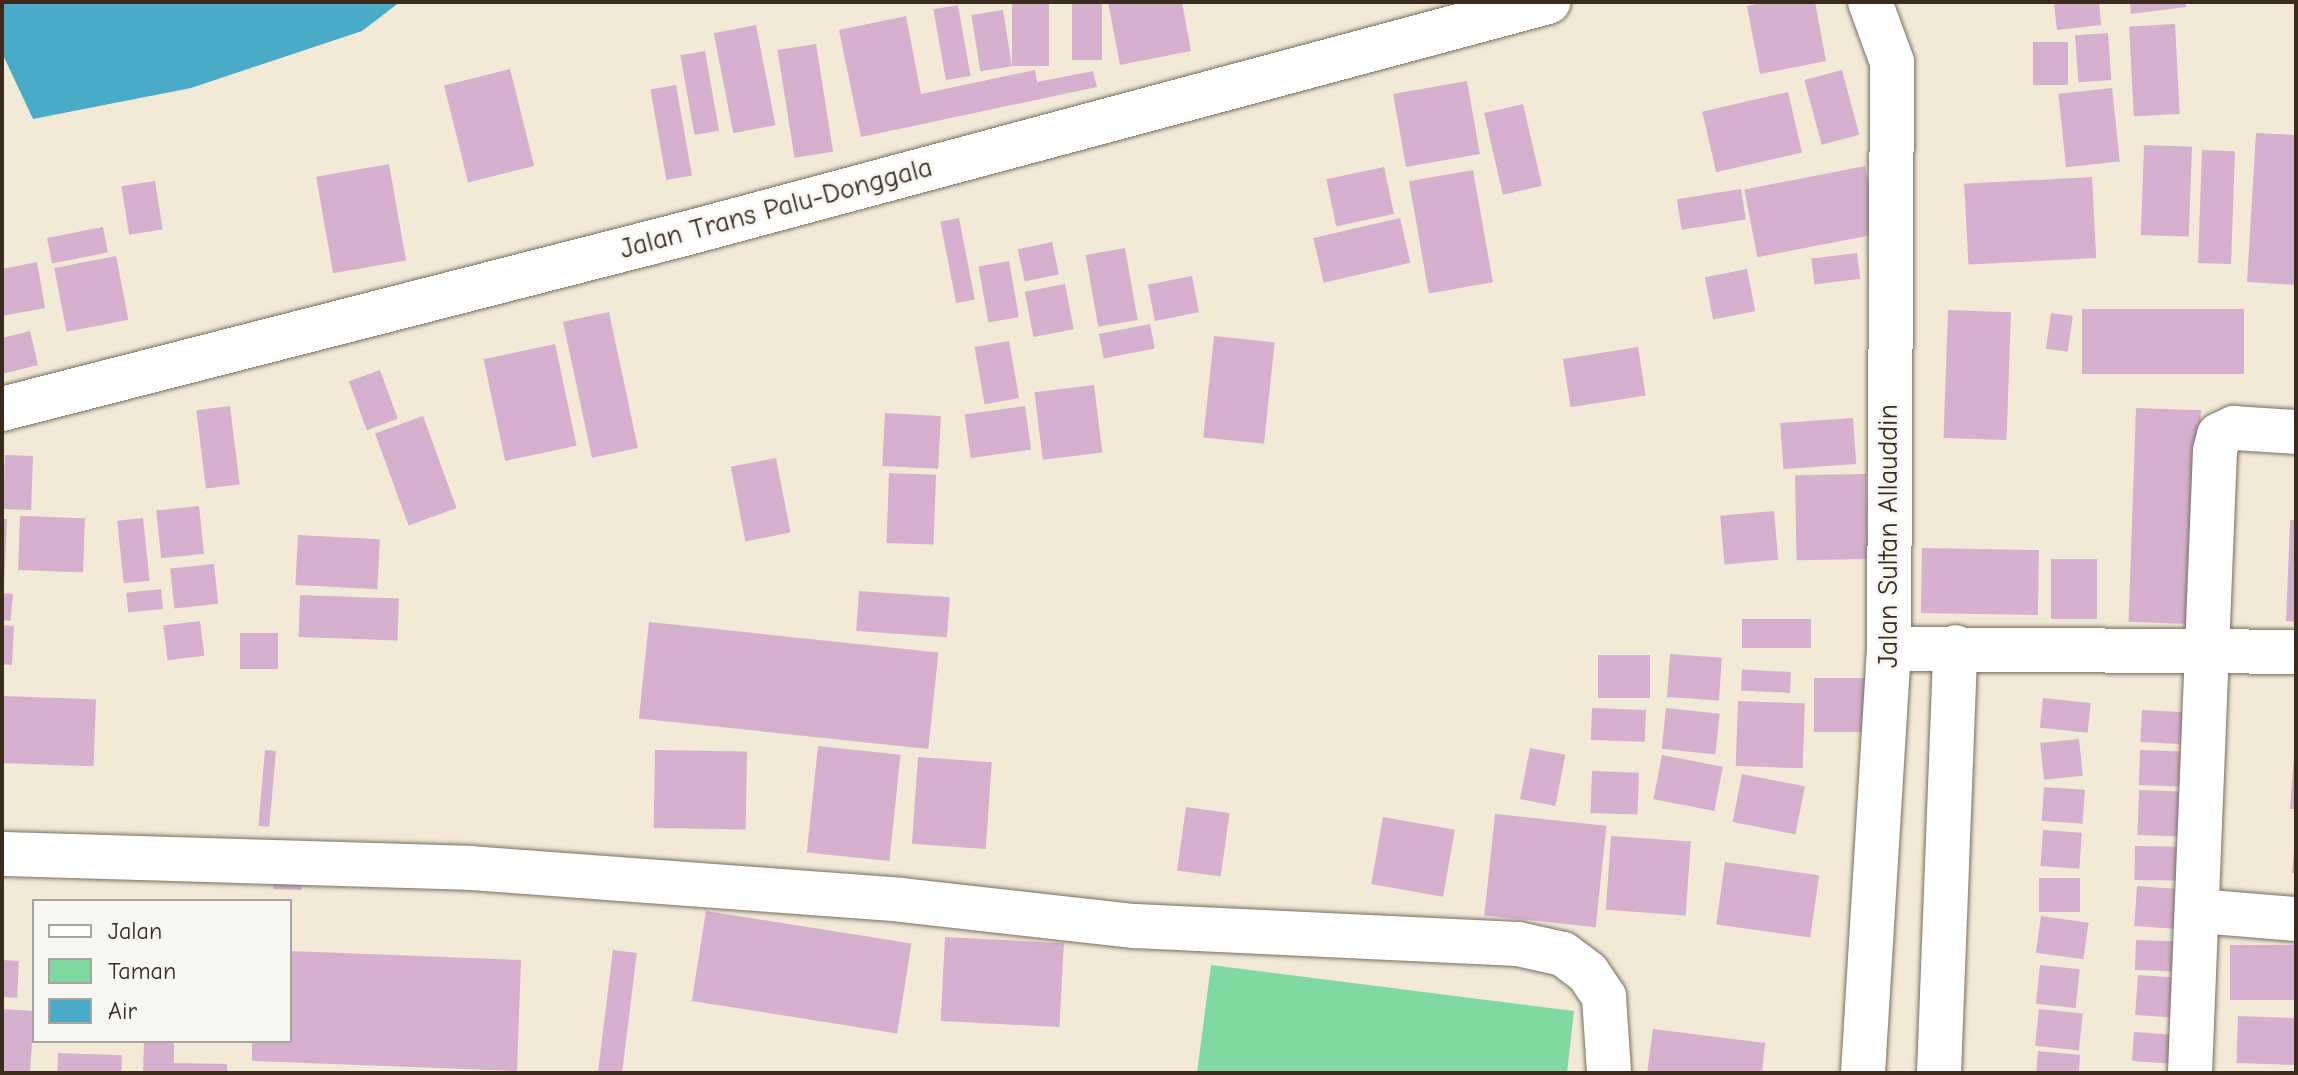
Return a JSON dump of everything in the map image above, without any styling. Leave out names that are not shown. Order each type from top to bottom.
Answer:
[{"type":"main road","name":"Jalan Trans Palu-Donggala","points":[[2,409],[684,234],[1548,2]]},
{"type":"main road","name":"Jalan Sultan Allauddin","points":[[1863,1073],[1889,649],[1892,62],[1870,2]]},
{"type":"main road","points":[[2190,1073],[2219,435],[2234,428],[2296,432]]},
{"type":"main road","points":[[1889,649],[1955,647],[2296,652]]},
{"type":"main road","points":[[1939,1073],[1955,647]]},
{"type":"main road","points":[[2,854],[470,868],[870,897],[1135,926],[1518,944],[1563,954],[1588,973],[1604,997],[1609,1073]]},
{"type":"main road","points":[[2198,911],[2296,919]]},
{"type":"green space","points":[[1211,965],[1574,1011],[1567,1073],[1197,1073]]},
{"type":"water","points":[[2,2],[400,2],[362,31],[191,88],[33,119],[2,53]]},
{"type":"building","points":[[1012,2],[1049,2],[1049,66],[1012,66]]},
{"type":"building","points":[[1072,2],[1102,2],[1102,60],[1072,60]]},
{"type":"building","points":[[1108,2],[1182,2],[1191,51],[1120,65]]},
{"type":"building","points":[[1766,2],[1815,2],[1826,61],[1760,74],[1747,6]]},
{"type":"building","points":[[2054,2],[2099,2],[2101,25],[2057,30]]},
{"type":"building","points":[[2130,2],[2186,2],[2186,7],[2131,14]]},
{"type":"building","points":[[958,5],[971,76],[946,80],[933,9]]},
{"type":"building","points":[[1003,10],[1012,66],[980,71],[971,15]]},
{"type":"building","points":[[906,16],[921,94],[1035,70],[1037,82],[1093,71],[1097,87],[861,137],[839,30]]},
{"type":"building","points":[[2175,24],[2180,114],[2134,116],[2129,26]]},
{"type":"building","points":[[756,25],[775,125],[733,133],[714,33]]},
{"type":"building","points":[[2108,33],[2111,80],[2078,82],[2075,35]]},
{"type":"building","points":[[2033,42],[2068,42],[2068,85],[2033,85]]},
{"type":"building","points":[[816,44],[833,152],[795,158],[777,50]]},
{"type":"building","points":[[705,51],[719,131],[694,135],[680,55]]},
{"type":"building","points":[[510,69],[534,166],[468,182],[444,85]]},
{"type":"building","points":[[1842,70],[1859,135],[1822,145],[1804,80]]},
{"type":"building","points":[[1467,81],[1480,154],[1406,167],[1393,94]]},
{"type":"building","points":[[676,85],[692,176],[666,180],[650,90]]},
{"type":"building","points":[[2112,88],[2120,162],[2066,167],[2058,94]]},
{"type":"building","points":[[1788,92],[1802,152],[1716,172],[1702,112]]},
{"type":"building","points":[[1523,104],[1542,186],[1503,195],[1484,113]]},
{"type":"building","points":[[2256,133],[2296,135],[2296,285],[2247,282]]},
{"type":"building","points":[[2144,145],[2192,147],[2189,237],[2141,235]]},
{"type":"building","points":[[2202,150],[2235,151],[2231,264],[2198,263]]},
{"type":"building","points":[[389,164],[406,261],[333,273],[316,177]]},
{"type":"building","points":[[1865,166],[1878,234],[1757,257],[1744,189]]},
{"type":"building","points":[[1384,167],[1394,214],[1336,226],[1326,179]]},
{"type":"building","points":[[1473,170],[1493,282],[1429,294],[1409,181]]},
{"type":"building","points":[[2092,177],[2096,258],[1968,265],[1964,184]]},
{"type":"building","points":[[155,181],[163,229],[129,235],[121,186]]},
{"type":"building","points":[[1741,189],[1746,220],[1682,230],[1677,199]]},
{"type":"building","points":[[959,218],[975,299],[956,303],[940,222]]},
{"type":"building","points":[[1400,218],[1410,263],[1324,283],[1313,238]]},
{"type":"building","points":[[103,227],[108,253],[52,263],[47,238]]},
{"type":"building","points":[[1052,242],[1059,274],[1025,282],[1018,249]]},
{"type":"building","points":[[1125,248],[1138,320],[1098,327],[1086,255]]},
{"type":"building","points":[[1857,253],[1860,279],[1815,284],[1811,259]]},
{"type":"building","points":[[116,256],[128,320],[67,332],[54,268]]},
{"type":"building","points":[[1009,261],[1019,317],[988,323],[978,266]]},
{"type":"building","points":[[37,262],[45,308],[2,316],[2,269]]},
{"type":"building","points":[[1747,269],[1755,311],[1713,319],[1705,277]]},
{"type":"building","points":[[1192,276],[1199,312],[1155,321],[1148,285]]},
{"type":"building","points":[[1065,284],[1074,329],[1034,337],[1025,292]]},
{"type":"building","points":[[2082,309],[2244,309],[2244,374],[2082,374]]},
{"type":"building","points":[[1948,310],[2011,312],[2006,440],[1944,438]]},
{"type":"building","points":[[609,312],[638,448],[592,458],[563,322]]},
{"type":"building","points":[[2051,313],[2073,316],[2068,352],[2046,349]]},
{"type":"building","points":[[1150,324],[1155,349],[1104,358],[1099,334]]},
{"type":"building","points":[[30,331],[38,365],[2,374],[2,338]]},
{"type":"building","points":[[1214,336],[1275,342],[1264,444],[1203,437]]},
{"type":"building","points":[[1009,341],[1019,398],[985,404],[975,347]]},
{"type":"building","points":[[555,344],[577,446],[505,461],[484,359]]},
{"type":"building","points":[[1638,347],[1646,395],[1571,407],[1563,359]]},
{"type":"building","points":[[380,370],[398,419],[367,430],[349,381]]},
{"type":"building","points":[[1094,385],[1102,452],[1043,460],[1034,392]]},
{"type":"building","points":[[230,406],[240,484],[206,489],[196,410]]},
{"type":"building","points":[[1025,406],[1031,450],[971,458],[965,414]]},
{"type":"building","points":[[2136,408],[2201,410],[2193,624],[2129,622]]},
{"type":"building","points":[[885,413],[941,416],[938,469],[882,466]]},
{"type":"building","points":[[423,416],[457,508],[409,526],[375,433]]},
{"type":"building","points":[[1853,418],[1856,464],[1783,469],[1780,423]]},
{"type":"building","points":[[5,455],[33,456],[31,510],[3,509]]},
{"type":"building","points":[[776,458],[791,533],[745,541],[731,467]]},
{"type":"building","points":[[889,473],[936,475],[934,545],[887,543]]},
{"type":"building","points":[[1866,474],[1867,559],[1796,560],[1795,475]]},
{"type":"building","points":[[199,506],[204,554],[161,558],[156,510]]},
{"type":"building","points":[[1774,511],[1778,560],[1724,565],[1720,516]]},
{"type":"building","points":[[20,516],[85,518],[83,572],[18,570]]},
{"type":"building","points":[[143,518],[150,581],[124,583],[117,521]]},
{"type":"building","points":[[2,519],[7,519],[4,585],[2,585]]},
{"type":"building","points":[[2290,520],[2296,520],[2296,622],[2286,621]]},
{"type":"building","points":[[298,535],[380,539],[377,589],[295,585]]},
{"type":"building","points":[[1922,548],[2039,550],[2038,615],[1921,613]]},
{"type":"building","points":[[2051,559],[2097,559],[2097,619],[2051,619]]},
{"type":"building","points":[[214,564],[218,604],[174,608],[170,569]]},
{"type":"building","points":[[161,589],[163,609],[128,613],[126,593]]},
{"type":"building","points":[[859,591],[950,597],[947,637],[856,631]]},
{"type":"building","points":[[2,593],[13,594],[11,621],[2,620]]},
{"type":"building","points":[[300,595],[399,598],[397,640],[299,637]]},
{"type":"building","points":[[1742,619],[1811,619],[1811,648],[1742,648]]},
{"type":"building","points":[[200,621],[204,656],[168,660],[163,626]]},
{"type":"building","points":[[649,622],[938,652],[928,749],[639,718]]},
{"type":"building","points":[[2,625],[14,626],[12,665],[2,664]]},
{"type":"building","points":[[240,633],[278,633],[278,669],[240,669]]},
{"type":"building","points":[[1670,654],[1722,658],[1719,701],[1667,697]]},
{"type":"building","points":[[1598,655],[1650,655],[1650,698],[1598,698]]},
{"type":"building","points":[[1742,669],[1791,672],[1790,693],[1741,690]]},
{"type":"building","points":[[1814,678],[1874,678],[1874,732],[1814,732]]},
{"type":"building","points":[[2,696],[96,699],[94,766],[2,763]]},
{"type":"building","points":[[2043,698],[2091,703],[2088,733],[2040,728]]},
{"type":"building","points":[[1738,701],[1805,703],[1803,768],[1736,766]]},
{"type":"building","points":[[1592,708],[1646,710],[1645,742],[1591,740]]},
{"type":"building","points":[[1666,708],[1720,714],[1715,754],[1662,749]]},
{"type":"building","points":[[2142,710],[2196,713],[2194,745],[2140,742]]},
{"type":"building","points":[[2079,739],[2083,776],[2044,780],[2040,743]]},
{"type":"building","points":[[818,746],[901,755],[889,861],[807,852]]},
{"type":"building","points":[[1530,748],[1565,755],[1555,806],[1520,799]]},
{"type":"building","points":[[265,750],[276,751],[269,827],[258,826]]},
{"type":"building","points":[[655,750],[747,752],[746,830],[654,828]]},
{"type":"building","points":[[2140,750],[2190,752],[2189,787],[2139,785]]},
{"type":"building","points":[[1662,755],[1723,767],[1714,811],[1653,799]]},
{"type":"building","points":[[2294,756],[2296,809],[2290,809]]},
{"type":"building","points":[[918,757],[992,762],[986,849],[912,844]]},
{"type":"building","points":[[1592,771],[1639,773],[1638,815],[1591,813]]},
{"type":"building","points":[[1742,774],[1805,786],[1795,834],[1733,822]]},
{"type":"building","points":[[2044,787],[2085,790],[2083,824],[2042,821]]},
{"type":"building","points":[[2139,790],[2189,792],[2187,837],[2137,835]]},
{"type":"building","points":[[1186,807],[1230,813],[1221,877],[1177,870]]},
{"type":"building","points":[[1495,814],[1606,826],[1596,927],[1484,915]]},
{"type":"building","points":[[1383,817],[1455,830],[1443,897],[1371,884]]},
{"type":"building","points":[[2043,830],[2082,833],[2079,869],[2040,866]]},
{"type":"building","points":[[1611,836],[1691,842],[1686,915],[1606,910]]},
{"type":"building","points":[[2135,846],[2182,847],[2181,881],[2134,880]]},
{"type":"building","points":[[2294,851],[2296,873],[2292,873]]},
{"type":"building","points":[[1725,862],[1819,875],[1810,938],[1716,924]]},
{"type":"building","points":[[274,871],[302,872],[301,890],[273,889]]},
{"type":"building","points":[[2039,878],[2080,878],[2080,912],[2039,912]]},
{"type":"building","points":[[2137,886],[2189,890],[2186,930],[2134,926]]},
{"type":"building","points":[[706,911],[911,944],[897,1033],[692,1001]]},
{"type":"building","points":[[2041,916],[2089,923],[2083,959],[2036,953]]},
{"type":"building","points":[[945,937],[1064,943],[1059,1027],[941,1021]]},
{"type":"building","points":[[2136,940],[2186,942],[2185,972],[2135,970]]},
{"type":"building","points":[[2230,945],[2296,945],[2296,1000],[2230,1000]]},
{"type":"building","points":[[613,950],[637,953],[622,1073],[598,1073]]},
{"type":"building","points":[[292,951],[521,960],[517,1071],[252,1061],[252,1043],[292,1043]]},
{"type":"building","points":[[2,960],[19,961],[17,998],[2,997]]},
{"type":"building","points":[[2040,965],[2080,969],[2076,1008],[2036,1004]]},
{"type":"building","points":[[2138,975],[2181,978],[2178,1018],[2135,1015]]},
{"type":"building","points":[[2,1009],[32,1011],[30,1073],[2,1073]]},
{"type":"building","points":[[2039,1009],[2083,1014],[2079,1050],[2035,1046]]},
{"type":"building","points":[[2238,1016],[2296,1018],[2294,1065],[2236,1063]]},
{"type":"building","points":[[1653,1029],[1765,1043],[1762,1073],[1647,1073]]},
{"type":"building","points":[[2134,1032],[2181,1035],[2179,1064],[2132,1061]]},
{"type":"building","points":[[144,1043],[174,1043],[174,1063],[227,1064],[227,1073],[143,1073]]},
{"type":"building","points":[[2038,1051],[2080,1055],[2079,1073],[2036,1073]]},
{"type":"building","points":[[58,1053],[122,1055],[121,1073],[57,1073]]}]
